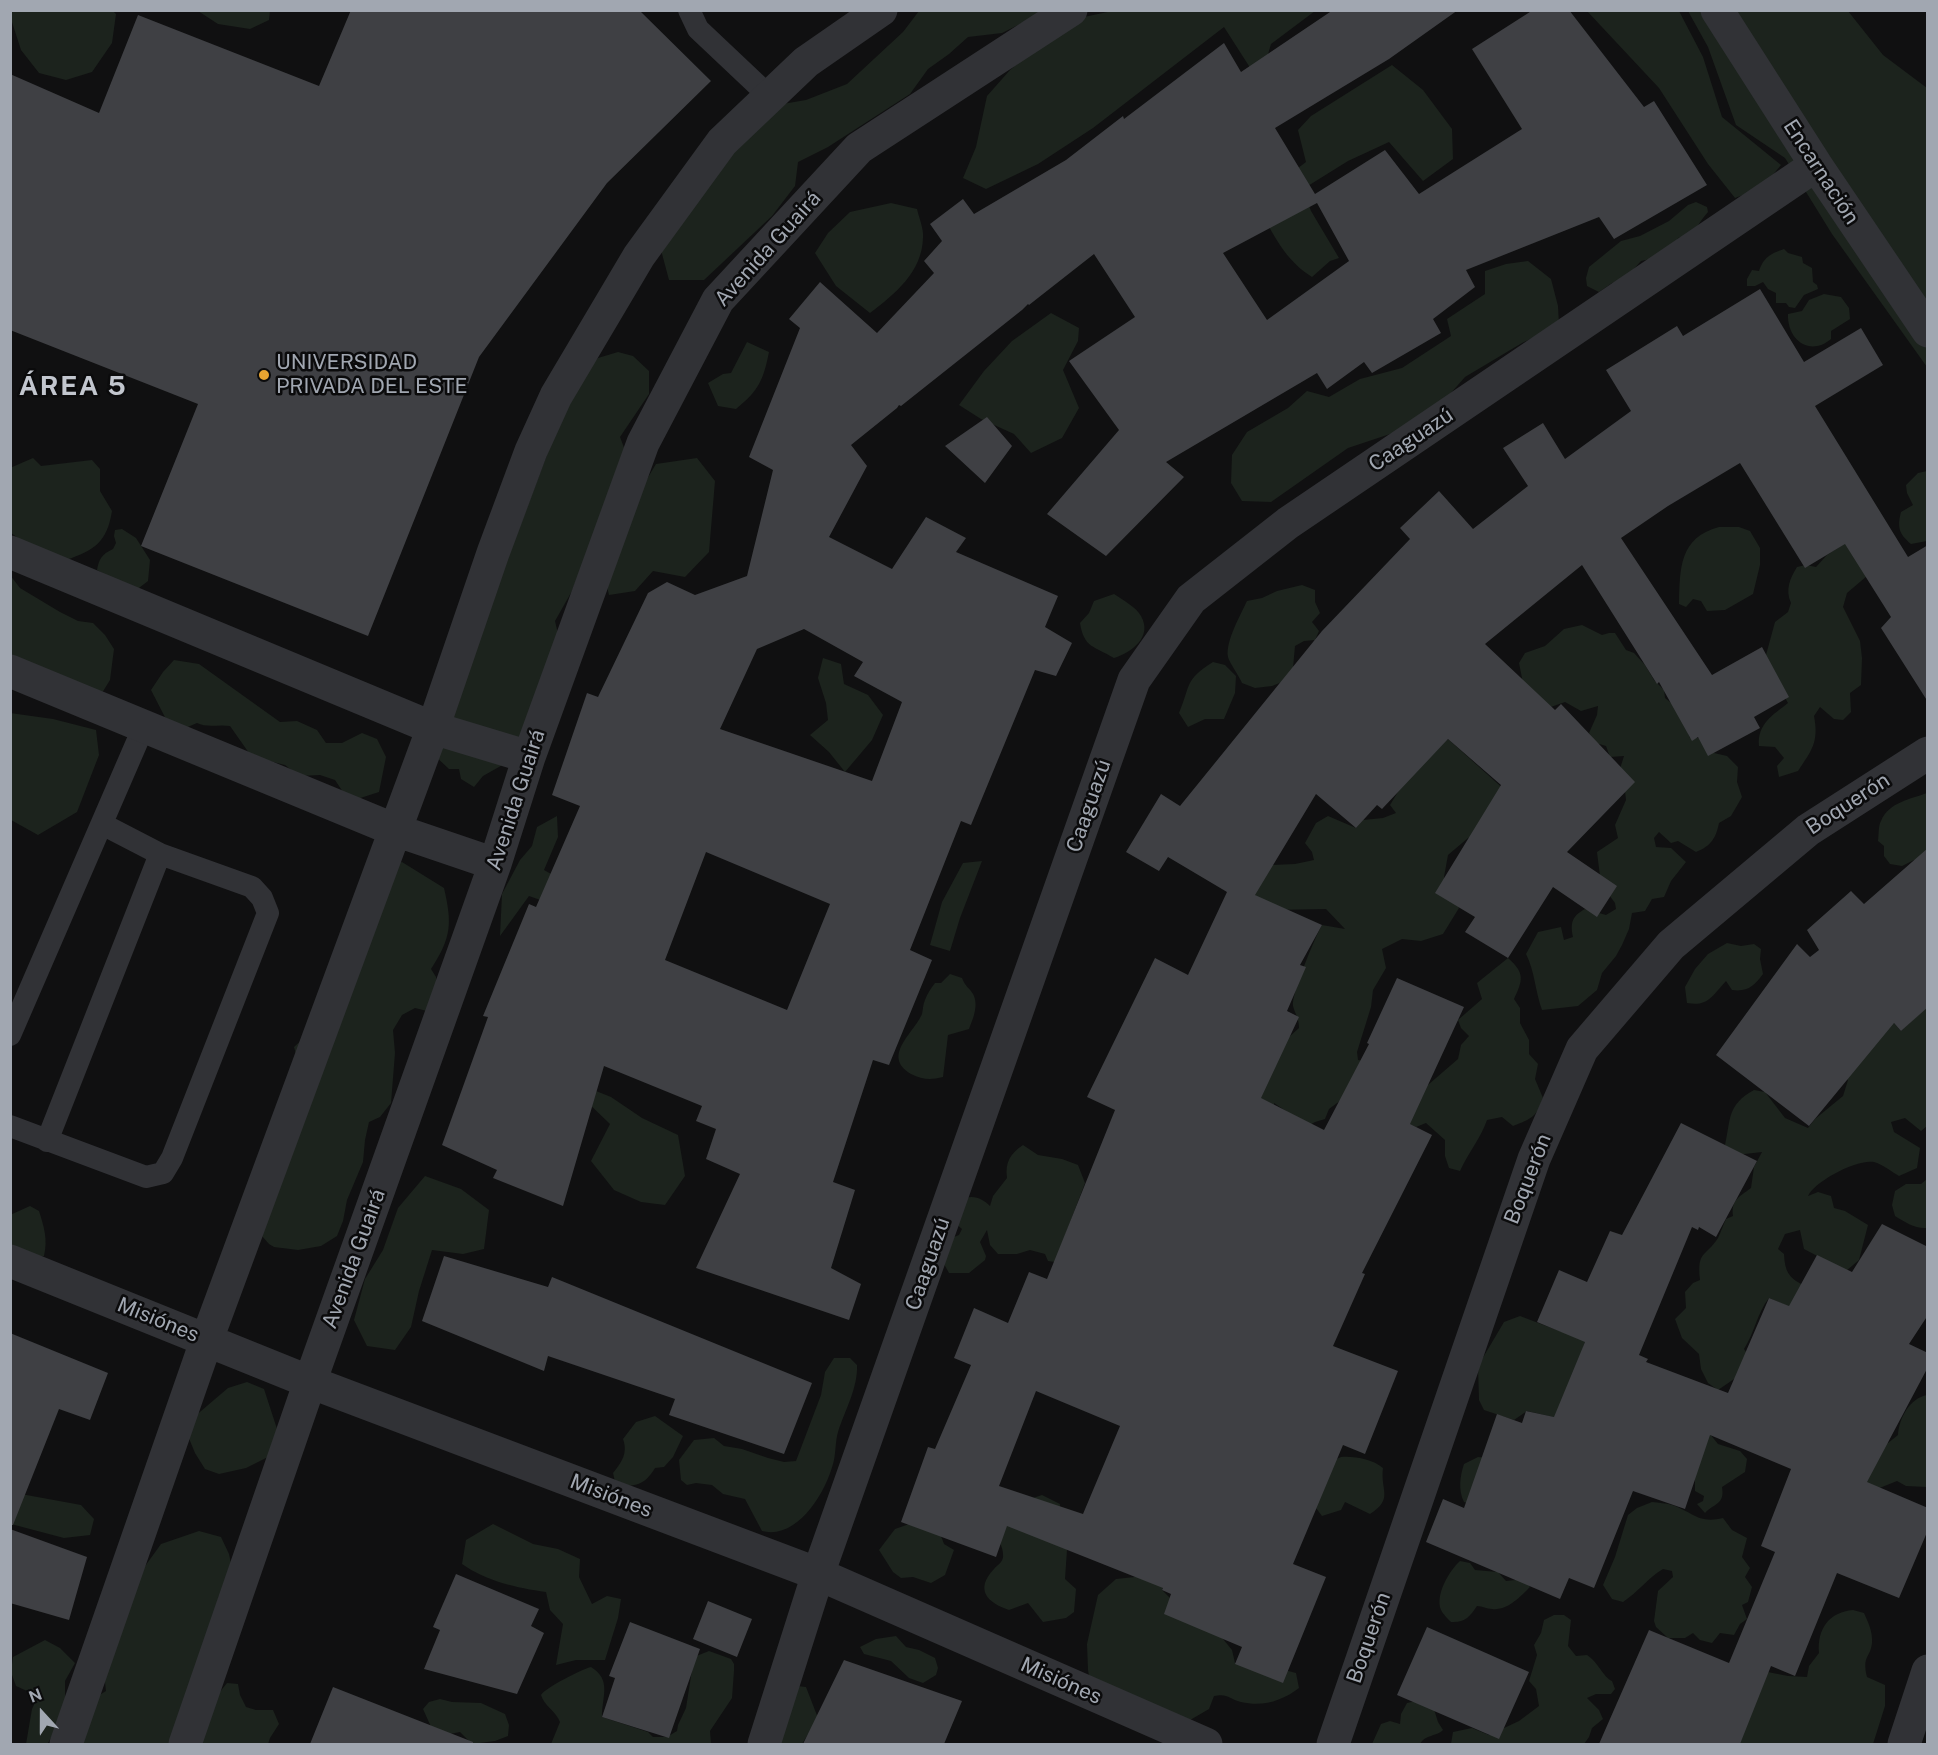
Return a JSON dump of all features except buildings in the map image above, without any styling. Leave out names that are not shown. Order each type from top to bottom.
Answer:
[{"type":"street","points":[[66,1744],[207,1339],[433,728],[531,451],[556,396],[639,256],[722,142],[806,62],[881,10]]},
{"type":"street","name":"Avenida Guairá","points":[[185,1744],[309,1382],[495,864],[529,757],[643,443],[718,300],[859,148],[1071,10]]},
{"type":"street","name":"Encarnación","points":[[1717,10],[1816,165],[1928,331]]},
{"type":"street","name":"Caaguazú","points":[[764,1744],[819,1574],[1134,680],[1191,598],[1288,523],[1816,165]]},
{"type":"street","points":[[10,552],[433,728],[529,757]]},
{"type":"street","points":[[10,671],[395,830],[495,864]]},
{"type":"street","name":"Boquerón","points":[[1333,1744],[1534,1159],[1582,1049],[1671,945],[1808,830],[1928,753]]},
{"type":"street","name":"Misiónes","points":[[10,1261],[309,1382],[819,1574],[1206,1744]]},
{"type":"street","points":[[1904,1744],[1928,1671]]},
{"type":"lane","points":[[689,10],[698,29],[770,97]]},
{"type":"lane","points":[[10,1035],[144,726]]},
{"type":"lane","points":[[10,1126],[146,1176],[163,1173],[172,1158],[268,913],[262,898],[252,888],[160,854],[102,824]]},
{"type":"lane","points":[[47,1141],[160,854]]},
{"type":"shaded area","points":[[11,10],[113,11],[116,14],[112,43],[92,72],[66,80],[39,73],[21,50],[11,19]]},
{"type":"shaded area","points":[[270,10],[269,20],[250,29],[218,24],[198,11]]},
{"type":"shaded area","points":[[1117,10],[1315,11],[1271,44],[1266,61],[1272,102],[1224,27],[1093,128],[1038,164],[986,189],[963,178],[976,147],[987,96],[1010,70],[1043,42],[1084,17]]},
{"type":"shaded area","points":[[919,11],[1039,11],[1030,19],[1002,33],[968,37],[928,69],[910,94],[828,147],[798,162],[795,186],[772,216],[704,280],[669,280],[661,250],[759,108],[806,100],[847,84],[903,32]]},
{"type":"shaded area","points":[[1587,11],[1679,11],[1703,57],[1722,117],[1781,165],[1762,188],[1735,198],[1708,164],[1659,88]]},
{"type":"shaded area","points":[[1688,11],[1848,11],[1883,55],[1927,88],[1927,367],[1832,234],[1785,158],[1736,125],[1708,47]]},
{"type":"shaded area","points":[[1392,65],[1423,90],[1452,129],[1453,159],[1423,181],[1389,142],[1348,161],[1303,189],[1311,211],[1339,258],[1330,261],[1312,277],[1287,255],[1259,206],[1273,187],[1306,162],[1298,130],[1311,116]]},
{"type":"shaded area","points":[[1696,202],[1707,207],[1708,212],[1693,231],[1678,238],[1675,246],[1659,257],[1641,261],[1623,281],[1612,283],[1599,292],[1587,286],[1586,278],[1589,267],[1621,241],[1640,236],[1669,221],[1688,205]]},
{"type":"shaded area","points":[[891,203],[917,209],[923,231],[921,250],[918,261],[906,281],[870,313],[836,286],[815,253],[828,233],[850,212]]},
{"type":"shaded area","points":[[1784,249],[1788,253],[1802,257],[1803,263],[1812,268],[1813,282],[1818,289],[1804,295],[1795,308],[1789,307],[1786,303],[1776,303],[1776,293],[1768,289],[1763,282],[1755,286],[1747,286],[1747,279],[1752,270],[1759,271],[1768,257]]},
{"type":"shaded area","points":[[1528,261],[1551,279],[1558,306],[1559,325],[1522,343],[1465,377],[1443,402],[1399,431],[1348,448],[1271,502],[1242,501],[1231,483],[1232,455],[1247,432],[1288,408],[1307,391],[1329,397],[1360,379],[1402,368],[1451,336],[1447,319],[1485,294],[1485,271],[1506,264]]},
{"type":"shaded area","points":[[1824,294],[1841,297],[1849,308],[1850,319],[1831,331],[1831,339],[1823,344],[1808,346],[1801,343],[1791,331],[1788,314],[1802,311],[1809,300]]},
{"type":"shaded area","points":[[1051,313],[1079,328],[1078,341],[1063,370],[1079,408],[1062,438],[1031,453],[1014,434],[981,419],[959,405],[984,371],[1012,341]]},
{"type":"shaded area","points":[[747,342],[769,352],[762,378],[750,396],[736,409],[718,406],[708,383],[723,374],[731,373]]},
{"type":"shaded area","points":[[618,352],[633,356],[649,371],[649,394],[620,437],[626,453],[572,591],[555,621],[558,634],[547,683],[536,690],[536,698],[556,704],[506,763],[483,776],[474,787],[461,779],[459,769],[449,769],[433,754],[574,384],[598,358]]},
{"type":"shaded area","points":[[33,458],[41,466],[92,460],[100,469],[100,491],[112,511],[107,530],[92,548],[66,560],[28,545],[11,533],[10,468]]},
{"type":"shaded area","points":[[697,458],[715,481],[709,552],[685,577],[653,571],[635,591],[609,595],[603,570],[638,494],[656,464]]},
{"type":"shaded area","points":[[1927,471],[1927,541],[1911,544],[1904,537],[1899,526],[1901,512],[1913,505],[1906,485],[1918,473]]},
{"type":"shaded area","points":[[1719,527],[1739,527],[1750,531],[1760,548],[1760,565],[1753,594],[1725,610],[1707,611],[1701,601],[1693,599],[1686,607],[1679,604],[1684,556],[1696,539]]},
{"type":"shaded area","points":[[122,529],[136,538],[150,560],[148,581],[135,591],[97,570],[102,557],[113,549],[116,543],[115,530]]},
{"type":"shaded area","points":[[1849,541],[1874,570],[1847,593],[1843,607],[1860,641],[1861,685],[1850,693],[1851,712],[1843,720],[1834,719],[1820,707],[1814,716],[1815,739],[1807,757],[1798,771],[1779,777],[1777,766],[1784,758],[1775,747],[1759,746],[1763,726],[1788,703],[1767,666],[1766,655],[1775,622],[1788,612],[1791,603],[1788,593],[1789,584],[1797,567],[1806,565],[1816,567],[1827,555]]},
{"type":"shaded area","points":[[10,575],[20,588],[78,621],[93,623],[105,635],[114,649],[110,680],[102,693],[11,677]]},
{"type":"shaded area","points":[[1302,585],[1315,590],[1315,602],[1320,613],[1312,622],[1319,631],[1315,640],[1304,641],[1295,646],[1293,668],[1282,682],[1255,688],[1242,683],[1228,657],[1228,651],[1234,628],[1247,601]]},
{"type":"shaded area","points":[[1114,594],[1139,613],[1144,624],[1144,631],[1133,648],[1114,658],[1087,642],[1080,623],[1089,613],[1094,601]]},
{"type":"shaded area","points":[[1582,625],[1602,635],[1615,633],[1626,650],[1634,653],[1664,690],[1665,698],[1679,709],[1690,738],[1702,738],[1714,753],[1727,756],[1738,767],[1737,782],[1742,797],[1731,816],[1719,823],[1712,841],[1696,852],[1678,841],[1671,843],[1659,832],[1654,838],[1656,847],[1671,848],[1686,862],[1671,881],[1664,897],[1652,899],[1645,911],[1632,913],[1629,929],[1622,945],[1602,973],[1597,990],[1578,1006],[1542,1010],[1526,954],[1538,932],[1561,927],[1564,940],[1573,937],[1573,920],[1585,909],[1606,915],[1616,909],[1615,903],[1601,884],[1597,852],[1618,838],[1615,825],[1626,800],[1618,775],[1624,756],[1610,757],[1606,746],[1596,743],[1589,733],[1597,715],[1598,706],[1581,711],[1565,702],[1548,708],[1526,698],[1519,663],[1525,653],[1545,646],[1564,629]]},
{"type":"shaded area","points":[[823,658],[841,664],[844,684],[868,695],[883,715],[872,740],[845,772],[829,752],[810,735],[828,720],[826,703],[818,678]]},
{"type":"shaded area","points":[[174,660],[199,664],[280,722],[297,721],[317,730],[326,743],[342,743],[362,733],[377,739],[386,757],[379,792],[351,801],[335,780],[320,775],[299,776],[285,765],[249,753],[230,726],[197,723],[183,729],[170,727],[151,690]]},
{"type":"shaded area","points":[[1213,662],[1225,665],[1236,676],[1235,693],[1224,719],[1205,719],[1188,727],[1179,713],[1187,689],[1197,674]]},
{"type":"shaded area","points":[[10,713],[53,719],[96,730],[99,755],[77,812],[38,835],[11,820]]},
{"type":"shaded area","points":[[1448,739],[1507,792],[1505,827],[1468,838],[1448,855],[1444,877],[1459,908],[1443,934],[1421,941],[1402,939],[1382,949],[1386,968],[1373,990],[1371,1007],[1357,1052],[1358,1060],[1388,1065],[1329,1109],[1325,1119],[1308,1126],[1274,1103],[1274,1105],[1176,1114],[1278,1047],[1299,1028],[1293,1000],[1319,931],[1322,925],[1345,929],[1326,909],[1271,910],[1255,895],[1252,884],[1272,865],[1314,860],[1312,852],[1305,843],[1316,823],[1328,816],[1356,828],[1363,820],[1383,818],[1396,813],[1390,805],[1404,782]]},
{"type":"shaded area","points":[[1927,793],[1927,867],[1914,860],[1902,866],[1890,864],[1884,856],[1884,846],[1878,841],[1881,821],[1889,809],[1895,805]]},
{"type":"shaded area","points":[[557,816],[558,837],[544,870],[594,898],[580,914],[529,896],[500,936],[502,894],[520,860],[532,846],[537,827]]},
{"type":"shaded area","points":[[982,861],[950,951],[930,945],[942,902],[963,863]]},
{"type":"shaded area","points":[[402,862],[444,888],[449,921],[448,930],[443,948],[431,969],[436,977],[438,991],[427,1011],[415,1008],[402,1015],[393,1030],[395,1053],[391,1103],[380,1117],[369,1122],[363,1162],[347,1200],[337,1236],[321,1246],[298,1250],[274,1247],[261,1235],[298,1062],[294,1047],[306,1036],[369,872]]},
{"type":"shaded area","points":[[1727,943],[1741,946],[1754,944],[1761,949],[1763,974],[1746,989],[1732,990],[1726,981],[1705,1002],[1687,1003],[1685,987],[1695,969],[1708,954]]},
{"type":"shaded area","points":[[1508,958],[1521,977],[1514,999],[1520,1008],[1520,1023],[1529,1040],[1529,1054],[1538,1064],[1535,1079],[1543,1098],[1536,1113],[1519,1124],[1513,1126],[1502,1117],[1487,1120],[1460,1171],[1449,1168],[1445,1156],[1445,1140],[1426,1123],[1416,1127],[1392,1116],[1458,1059],[1461,1045],[1469,1036],[1461,1028],[1458,1020],[1482,999],[1477,983]]},
{"type":"shaded area","points":[[950,974],[962,978],[973,994],[975,998],[974,1016],[969,1029],[948,1035],[943,1077],[931,1079],[919,1077],[903,1067],[899,1060],[899,1052],[922,1014],[924,1002],[931,989],[935,983],[941,983]]},
{"type":"shaded area","points":[[1871,998],[1901,1031],[1927,1007],[1927,1126],[1921,1131],[1905,1118],[1891,1122],[1894,1132],[1920,1148],[1917,1168],[1899,1176],[1877,1163],[1866,1162],[1836,1173],[1812,1190],[1808,1196],[1818,1192],[1831,1196],[1834,1208],[1845,1211],[1868,1225],[1859,1260],[1846,1271],[1804,1249],[1800,1230],[1785,1234],[1778,1249],[1784,1254],[1788,1273],[1803,1285],[1790,1307],[1769,1298],[1744,1349],[1753,1362],[1718,1390],[1708,1383],[1701,1369],[1699,1354],[1682,1338],[1675,1319],[1686,1308],[1685,1292],[1693,1283],[1700,1280],[1699,1270],[1703,1255],[1718,1238],[1726,1219],[1733,1216],[1733,1206],[1737,1199],[1751,1188],[1754,1167],[1762,1152],[1736,1155],[1725,1145],[1732,1113],[1739,1101],[1754,1090],[1765,1092],[1785,1118],[1808,1128],[1815,1119],[1843,1096],[1848,1080],[1833,1068]]},
{"type":"shaded area","points":[[561,1077],[611,1097],[642,1118],[678,1135],[685,1176],[665,1205],[641,1202],[614,1190],[591,1161],[610,1124]]},
{"type":"shaded area","points":[[1023,1145],[1038,1155],[1062,1159],[1078,1165],[1085,1183],[1055,1262],[1048,1261],[1045,1254],[1030,1250],[1017,1254],[998,1254],[990,1245],[987,1230],[980,1242],[986,1256],[985,1260],[969,1273],[949,1273],[944,1264],[954,1237],[959,1235],[962,1229],[955,1223],[966,1198],[979,1199],[990,1206],[993,1196],[1007,1178],[1009,1159]]},
{"type":"shaded area","points":[[425,1176],[461,1189],[489,1210],[484,1249],[463,1254],[432,1250],[411,1327],[395,1350],[367,1346],[354,1320],[365,1279],[383,1250],[398,1208]]},
{"type":"shaded area","points":[[1927,1179],[1927,1228],[1923,1228],[1910,1225],[1895,1216],[1892,1205],[1895,1191],[1906,1184],[1921,1184]]},
{"type":"shaded area","points":[[30,1206],[39,1211],[45,1239],[44,1256],[11,1261],[10,1215]]},
{"type":"shaded area","points":[[1593,1315],[1562,1419],[1527,1411],[1514,1420],[1484,1410],[1479,1400],[1478,1366],[1504,1322],[1520,1316],[1562,1332],[1568,1318]]},
{"type":"shaded area","points":[[834,1358],[850,1358],[857,1365],[857,1374],[838,1432],[829,1476],[816,1501],[798,1522],[787,1529],[775,1532],[762,1531],[745,1499],[723,1494],[712,1485],[696,1483],[687,1485],[681,1480],[679,1460],[694,1440],[714,1438],[724,1446],[784,1462],[796,1461],[821,1395],[825,1372]]},
{"type":"shaded area","points":[[247,1382],[264,1389],[279,1435],[272,1455],[246,1468],[219,1474],[205,1469],[188,1436],[194,1417],[228,1388]]},
{"type":"shaded area","points":[[1927,1395],[1927,1487],[1906,1486],[1897,1481],[1867,1493],[1862,1449],[1888,1443],[1898,1435],[1906,1410],[1915,1400]]},
{"type":"shaded area","points":[[655,1416],[683,1436],[673,1457],[664,1467],[655,1468],[643,1482],[616,1486],[613,1473],[623,1457],[625,1449],[623,1439],[636,1422]]},
{"type":"shaded area","points":[[1701,1423],[1718,1444],[1740,1451],[1747,1459],[1745,1472],[1722,1487],[1722,1497],[1705,1513],[1697,1504],[1703,1501],[1704,1496],[1695,1491]]},
{"type":"shaded area","points":[[1341,1457],[1363,1459],[1383,1468],[1384,1499],[1382,1504],[1370,1514],[1345,1502],[1341,1510],[1322,1516],[1316,1508],[1330,1462]]},
{"type":"shaded area","points":[[1478,1457],[1490,1458],[1475,1506],[1464,1502],[1460,1483],[1464,1464]]},
{"type":"shaded area","points":[[10,1492],[81,1505],[94,1519],[90,1535],[64,1538],[11,1524]]},
{"type":"shaded area","points":[[1042,1495],[1060,1504],[1059,1523],[1067,1550],[1065,1579],[1076,1589],[1074,1612],[1066,1618],[1043,1622],[1028,1603],[1009,1610],[995,1604],[986,1595],[984,1589],[988,1577],[1003,1559],[997,1536],[1033,1498]]},
{"type":"shaded area","points":[[1652,1502],[1672,1505],[1701,1518],[1723,1518],[1732,1530],[1747,1538],[1742,1557],[1750,1568],[1745,1577],[1752,1587],[1748,1602],[1742,1605],[1747,1619],[1740,1624],[1734,1635],[1720,1633],[1712,1643],[1700,1640],[1693,1633],[1685,1638],[1668,1638],[1656,1627],[1654,1621],[1658,1591],[1673,1577],[1672,1571],[1663,1569],[1623,1602],[1612,1599],[1603,1585],[1615,1557],[1628,1515],[1637,1508]]},
{"type":"shaded area","points":[[915,1522],[938,1528],[944,1544],[954,1550],[945,1575],[931,1583],[913,1577],[901,1578],[893,1572],[879,1550],[895,1529]]},
{"type":"shaded area","points":[[493,1524],[533,1544],[558,1549],[580,1559],[579,1577],[592,1604],[607,1596],[621,1599],[618,1618],[605,1660],[576,1660],[556,1665],[563,1624],[550,1610],[546,1592],[502,1583],[462,1564],[466,1540]]},
{"type":"shaded area","points":[[199,1531],[221,1537],[229,1554],[236,1587],[219,1596],[176,1744],[74,1744],[93,1699],[106,1691],[104,1674],[143,1569],[161,1544]]},
{"type":"shaded area","points":[[1460,1561],[1470,1563],[1475,1570],[1498,1572],[1506,1581],[1525,1579],[1530,1587],[1508,1606],[1490,1609],[1477,1606],[1466,1618],[1451,1622],[1441,1610],[1440,1597],[1448,1577]]},
{"type":"shaded area","points":[[1144,1576],[1164,1584],[1162,1590],[1170,1598],[1223,1639],[1232,1650],[1235,1663],[1250,1661],[1296,1673],[1299,1688],[1279,1699],[1257,1704],[1237,1701],[1226,1696],[1214,1696],[1209,1709],[1185,1723],[1090,1681],[1087,1644],[1098,1595],[1116,1579]]},
{"type":"shaded area","points":[[1853,1610],[1864,1613],[1871,1631],[1872,1643],[1865,1665],[1867,1677],[1885,1685],[1885,1706],[1873,1744],[1690,1744],[1737,1666],[1788,1676],[1807,1677],[1809,1666],[1819,1653],[1820,1636],[1826,1623],[1837,1614]]},
{"type":"shaded area","points":[[1554,1615],[1564,1615],[1571,1620],[1568,1646],[1576,1656],[1587,1655],[1591,1658],[1612,1681],[1615,1689],[1611,1694],[1596,1694],[1587,1698],[1599,1710],[1603,1719],[1592,1728],[1584,1744],[1451,1744],[1453,1732],[1472,1728],[1489,1735],[1519,1721],[1539,1706],[1536,1689],[1529,1681],[1537,1655],[1534,1645],[1541,1633],[1544,1620]]},
{"type":"shaded area","points":[[896,1636],[906,1647],[919,1650],[935,1658],[938,1668],[936,1675],[923,1683],[909,1678],[891,1661],[864,1654],[860,1647],[876,1639]]},
{"type":"shaded area","points":[[45,1640],[60,1648],[75,1663],[65,1681],[65,1713],[48,1743],[26,1744],[32,1709],[38,1696],[16,1686],[11,1672],[13,1657]]},
{"type":"shaded area","points":[[709,1651],[731,1659],[734,1664],[732,1698],[710,1731],[711,1744],[551,1744],[560,1722],[541,1695],[564,1679],[591,1667],[598,1672],[604,1683],[602,1717],[648,1732],[653,1737],[667,1737],[677,1731],[686,1708],[694,1657]]},
{"type":"shaded area","points":[[227,1683],[238,1684],[246,1707],[256,1710],[273,1710],[279,1724],[268,1744],[190,1744]]},
{"type":"shaded area","points":[[797,1686],[806,1687],[818,1718],[802,1744],[752,1744]]},
{"type":"shaded area","points":[[440,1699],[452,1702],[481,1703],[505,1714],[509,1725],[508,1736],[495,1741],[472,1744],[460,1732],[440,1736],[432,1729],[423,1709],[429,1702]]},
{"type":"shaded area","points":[[1421,1700],[1433,1706],[1443,1730],[1420,1744],[1372,1744],[1381,1724],[1390,1721],[1400,1724],[1401,1714],[1407,1703]]},
{"type":"place","name":"UNIVERSIDAD PRIVADA DEL ESTE","points":[[264,375]]},
{"type":"district","name":"ÁREA 5","points":[[73,387]]}]
